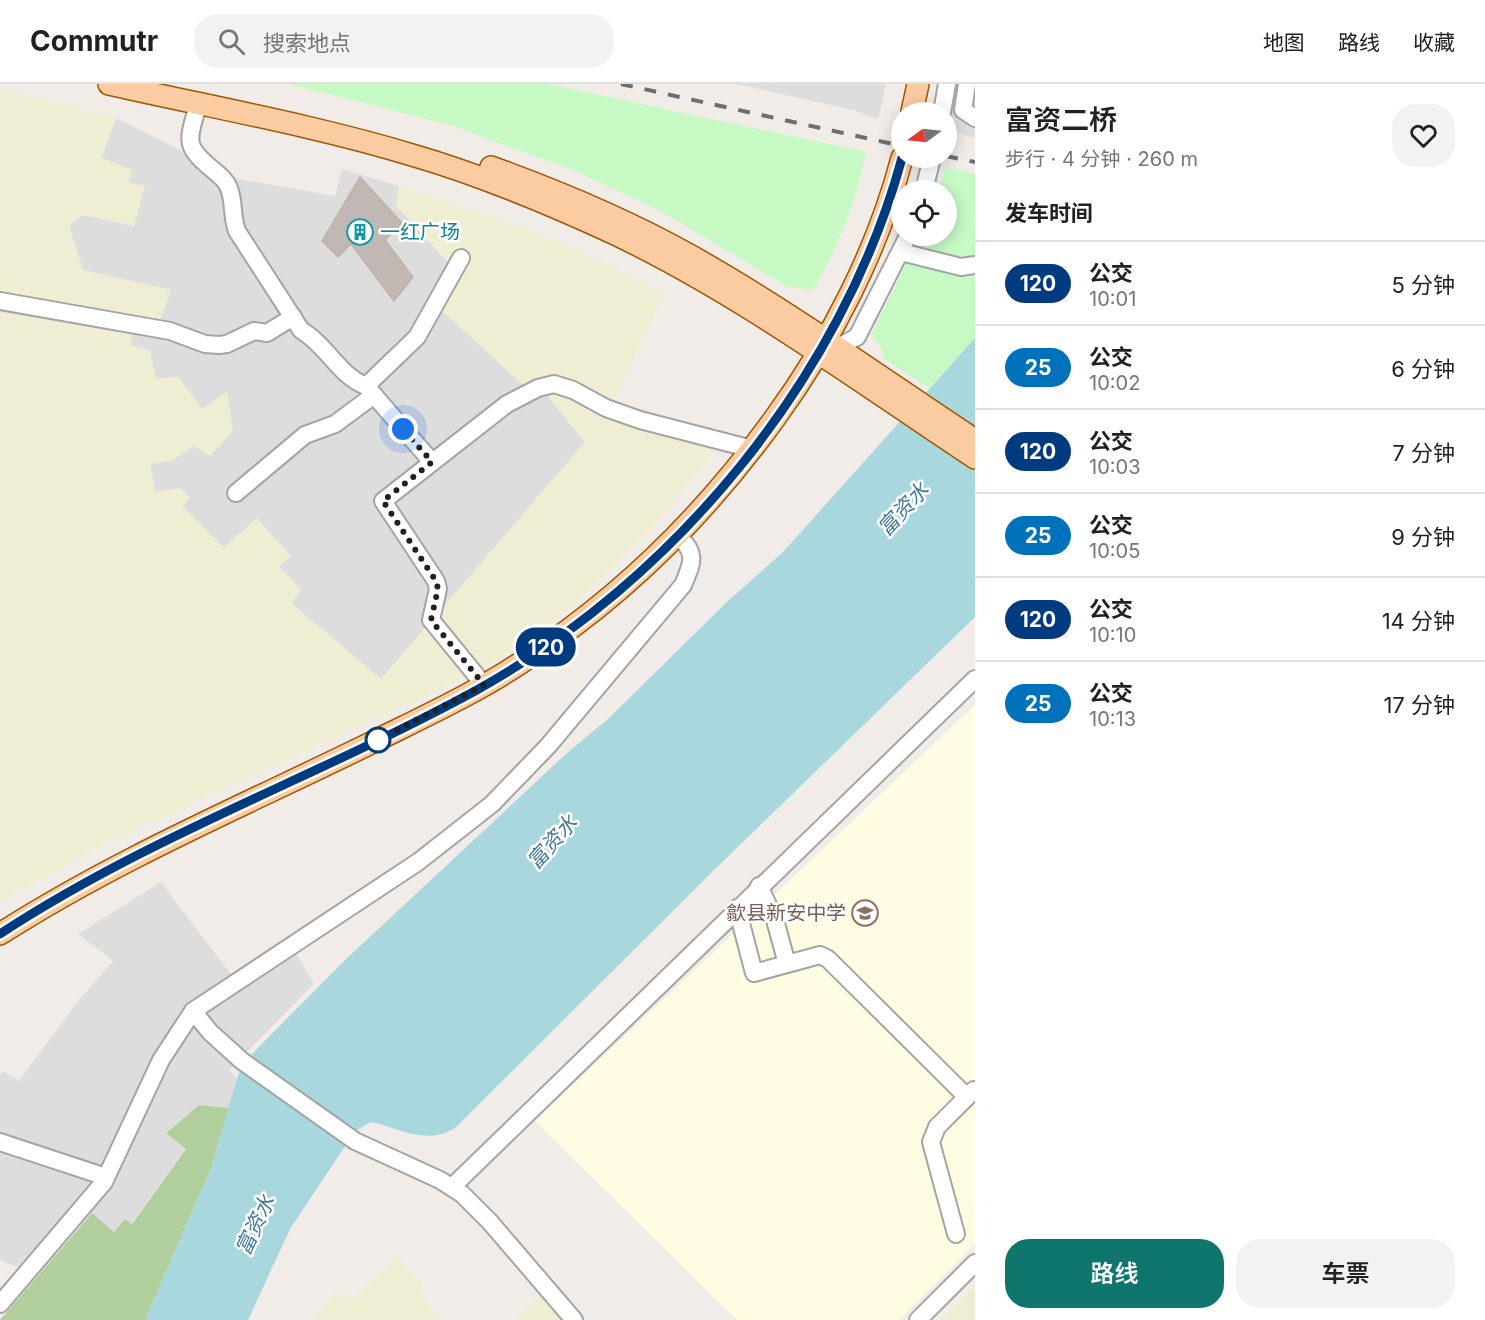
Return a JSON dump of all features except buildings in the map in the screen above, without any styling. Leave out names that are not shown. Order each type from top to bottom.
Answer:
[{"type":"main road","points":[[109,84],[412,154],[539,201],[614,234],[684,270],[826,351]]},
{"type":"main road","points":[[172,84],[388,133],[545,186],[621,219],[691,256],[826,351],[891,393],[975,440]]},
{"type":"main road","points":[[914,102],[918,84]]},
{"type":"main road","points":[[928,102],[932,84]]},
{"type":"main road","points":[[0,950],[123,878],[436,726],[506,689],[560,654],[608,618],[683,540],[748,479],[796,413],[826,351],[872,244],[899,168]]},
{"type":"main road","points":[[0,934],[117,866],[484,685],[580,622],[683,540],[826,351],[873,277],[891,234]]},
{"type":"main road","points":[[891,393],[975,458]]},
{"type":"street","points":[[944,102],[947,84]]},
{"type":"street","points":[[967,84],[963,110],[975,118]]},
{"type":"street","points":[[198,104],[190,144],[193,153],[226,182],[231,193],[233,220],[237,231],[301,330],[316,338],[350,380],[370,391],[432,462]]},
{"type":"street","points":[[826,351],[857,337],[904,246]]},
{"type":"street","points":[[901,252],[961,267],[975,265]]},
{"type":"street","points":[[236,493],[296,441],[315,430],[335,424],[370,391],[417,336],[461,258]]},
{"type":"street","points":[[0,301],[170,331],[205,344],[219,345],[227,344],[254,331],[267,333],[293,317]]},
{"type":"street","points":[[484,685],[431,620],[438,589],[436,581],[383,501],[507,404],[538,388],[554,384],[573,390],[606,408],[640,420],[752,449]]},
{"type":"street","points":[[0,1304],[89,1202],[106,1177],[160,1060],[193,1011],[418,862],[499,798],[548,746],[683,585],[693,562],[683,540]]},
{"type":"street","points":[[452,1187],[759,886],[975,679]]},
{"type":"street","points":[[759,886],[776,920],[787,964]]},
{"type":"street","points":[[737,908],[754,973],[820,955],[828,959],[971,1093],[937,1128],[931,1142],[956,1234]]},
{"type":"street","points":[[193,1011],[210,1032],[242,1061],[355,1141],[452,1187],[472,1202],[574,1320]]},
{"type":"street","points":[[0,1142],[106,1177]]},
{"type":"street","points":[[918,1320],[975,1263]]},
{"type":"shaded area","points":[[736,84],[886,84],[878,119],[853,110]]},
{"type":"shaded area","points":[[953,84],[975,84],[975,138],[957,133],[957,102],[951,102]]},
{"type":"shaded area","points":[[116,118],[238,179],[335,196],[342,169],[399,186],[396,206],[459,274],[538,384],[585,442],[381,680],[291,603],[301,590],[279,566],[257,518],[224,548],[181,506],[155,492],[150,464],[173,460],[194,445],[227,392],[202,409],[178,377],[156,379],[150,351],[130,345],[134,322],[171,290],[83,270],[69,226],[83,215],[134,226],[128,182],[132,170],[101,159]]},
{"type":"shaded area","name":"歙县新安中学","points":[[975,705],[975,1244],[899,1320],[737,1320],[535,1121]]},
{"type":"shaded area","points":[[161,882],[239,985],[294,950],[314,984],[229,1070],[237,1078],[229,1108],[199,1105],[166,1132],[186,1148],[131,1224],[114,1232],[78,1201],[18,1267],[9,1264],[0,1259],[0,1075],[2,1071],[19,1081],[78,1001],[113,961],[78,934]]},
{"type":"green space","points":[[289,84],[548,84],[866,152],[845,224],[813,290],[788,287],[657,209],[573,170],[450,125]]},
{"type":"green space","points":[[0,88],[116,118],[101,158],[132,170],[128,182],[145,186],[134,226],[83,215],[69,226],[83,270],[171,290],[158,326],[134,322],[130,345],[150,351],[156,379],[178,377],[202,409],[227,392],[233,431],[210,456],[194,446],[173,460],[150,464],[155,492],[180,488],[190,498],[182,506],[224,547],[257,518],[291,556],[279,566],[301,590],[291,603],[381,679],[585,442],[538,384],[525,387],[440,309],[459,274],[396,206],[399,186],[528,230],[597,259],[663,294],[606,420],[719,444],[660,519],[605,575],[564,612],[519,646],[470,675],[96,848],[0,902]]},
{"type":"green space","points":[[946,168],[975,174],[975,338],[929,388],[884,358],[882,348],[871,335],[915,246],[957,246],[957,180],[941,180]]},
{"type":"green space","points":[[199,1105],[229,1108],[212,1166],[145,1320],[0,1320],[92,1213],[114,1232],[125,1219],[132,1224],[186,1149],[166,1133]]},
{"type":"green space","points":[[397,1257],[423,1285],[419,1292],[440,1320],[313,1320],[335,1292],[354,1298]]},
{"type":"green space","points":[[975,1285],[975,1320],[940,1320]]},
{"type":"green space","points":[[542,1292],[566,1320],[514,1320]]},
{"type":"water","name":"富资水","points":[[975,338],[975,617],[715,869],[455,1128],[434,1136],[423,1136],[371,1122],[355,1131],[290,1229],[248,1320],[145,1320],[212,1166],[237,1078],[244,1062],[344,961],[567,753],[608,719],[728,601],[783,552]]},
{"type":"railway","points":[[621,84],[891,144]]},
{"type":"railway","points":[[957,158],[975,162]]},
{"type":"bus line","name":"120","points":[[0,934],[75,888],[159,844],[242,806],[475,691],[552,643],[608,600],[664,550],[715,497],[784,405],[805,373],[843,305],[883,218],[899,168]]},
{"type":"place","name":"一红广场","points":[[360,232]]},
{"type":"place","name":"歙县新安中学","points":[[865,913]]},
{"type":"route","points":[[378,740],[484,685],[431,620],[438,589],[436,581],[383,501],[432,462],[403,429]]}]
